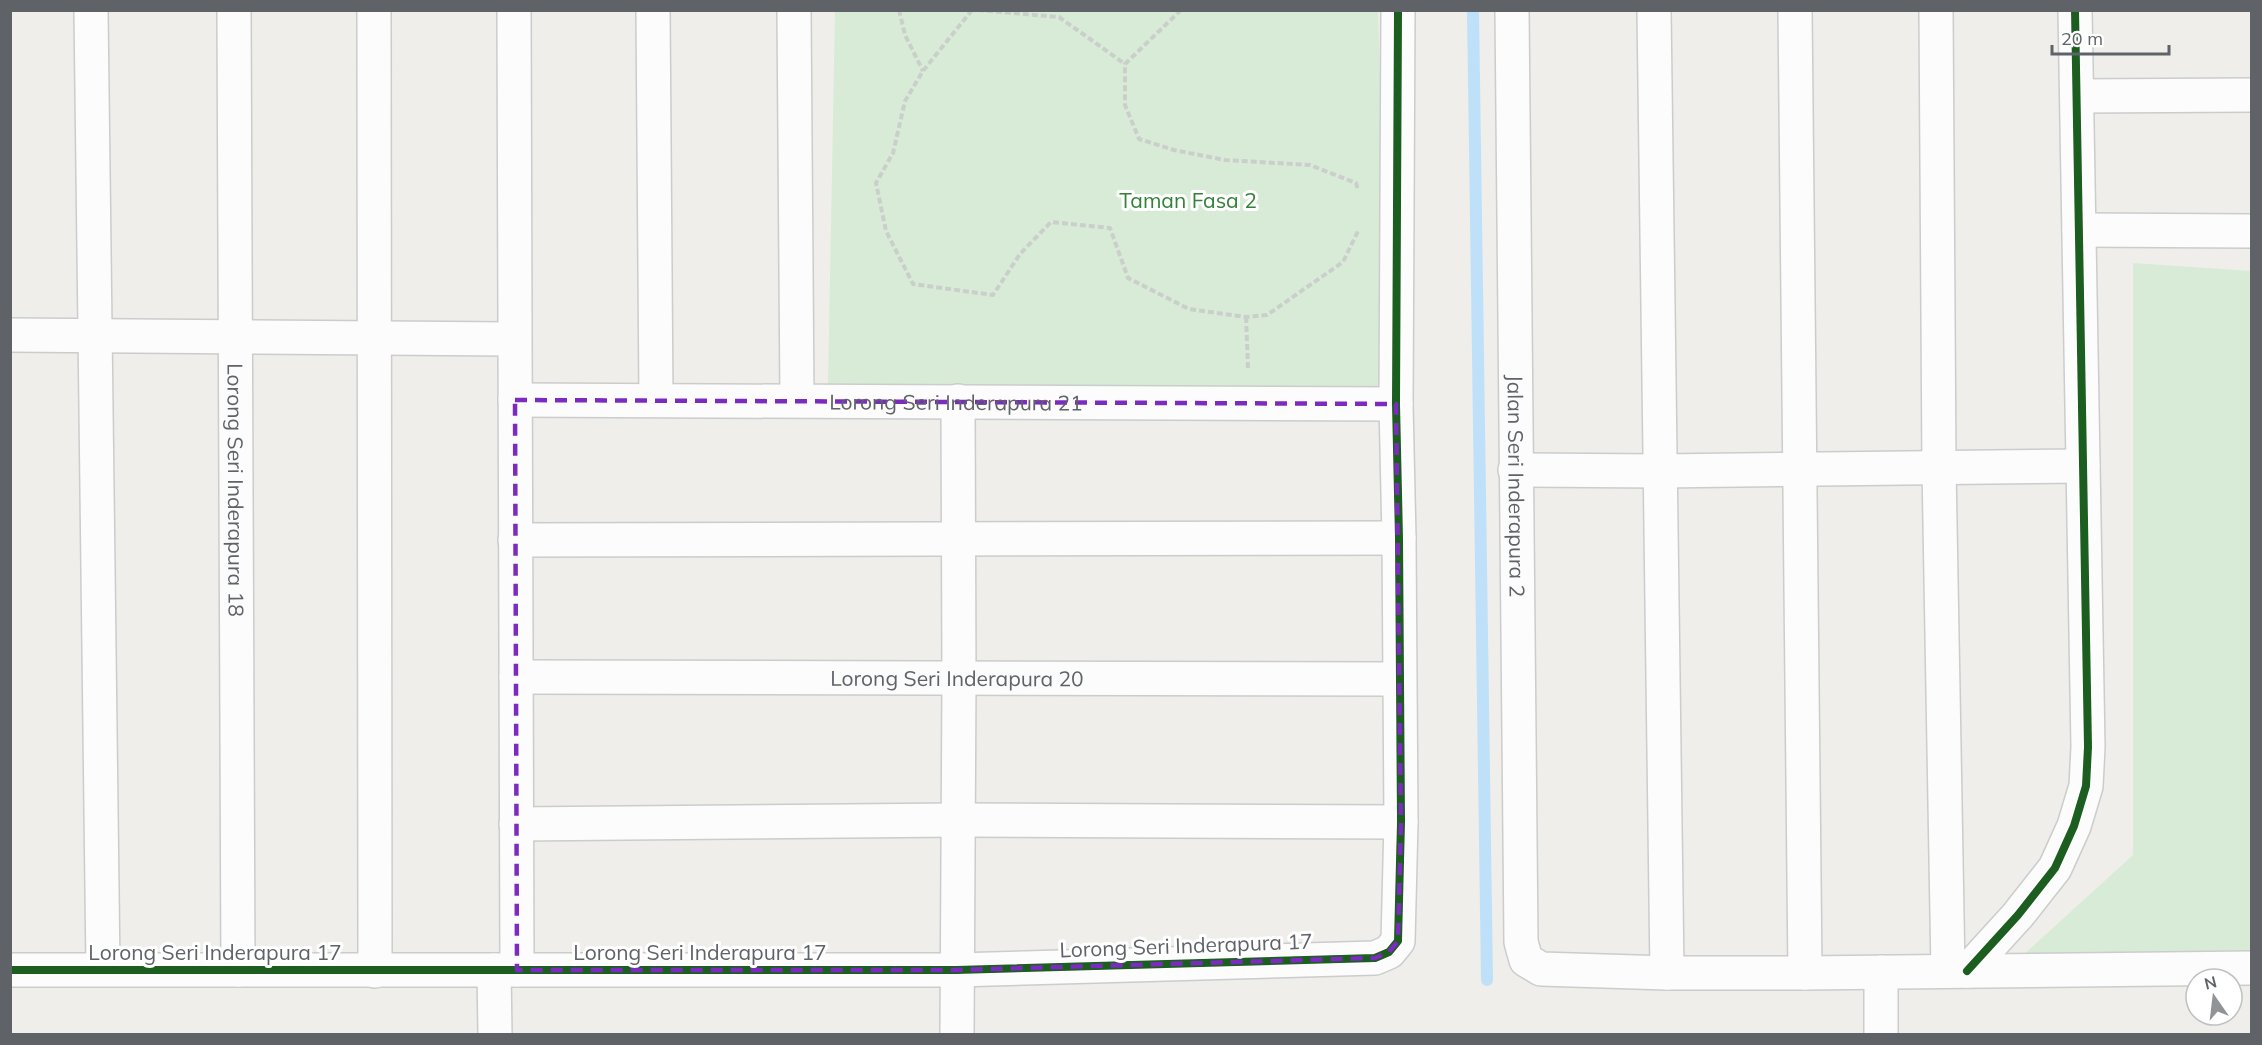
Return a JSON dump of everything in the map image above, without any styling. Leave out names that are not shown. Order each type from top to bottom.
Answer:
[{"type":"street","points":[[91,10],[103,969]]},
{"type":"street","name":"Lorong Seri Inderapura 18","points":[[234,10],[238,970]]},
{"type":"street","points":[[374,10],[375,971]]},
{"type":"street","points":[[495,1035],[506,970],[516,824],[514,10]]},
{"type":"street","points":[[653,10],[656,400]]},
{"type":"street","points":[[794,10],[796,400]]},
{"type":"street","points":[[516,824],[958,820],[1401,822],[1396,404],[1398,10]]},
{"type":"street","name":"Jalan Seri Inderapura 2","points":[[1512,10],[1521,942],[1526,960],[1541,969],[1667,973]]},
{"type":"street","points":[[1654,10],[1667,973],[2252,968]]},
{"type":"street","points":[[1796,10],[1805,973]]},
{"type":"street","points":[[1936,10],[1939,467],[1958,971]]},
{"type":"street","points":[[1958,971],[2018,915],[2055,868],[2074,826],[2086,786],[2088,747],[2075,10]]},
{"type":"street","points":[[2077,96],[2252,95]]},
{"type":"street","points":[[2079,230],[2252,231]]},
{"type":"street","points":[[10,335],[514,339]]},
{"type":"street","name":"Lorong Seri Inderapura 21","points":[[515,400],[1396,404]]},
{"type":"street","points":[[957,1035],[958,401]]},
{"type":"street","points":[[1515,470],[1660,471],[2083,466]]},
{"type":"street","points":[[515,540],[1399,538]]},
{"type":"street","name":"Lorong Seri Inderapura 20","points":[[516,677],[1399,679]]},
{"type":"street","name":"Lorong Seri Inderapura 17","points":[[10,970],[956,970],[1375,958],[1389,952],[1398,941],[1401,822]]},
{"type":"street","points":[[1881,972],[1881,1035]]},
{"type":"path","points":[[899,10],[905,35],[923,71]]},
{"type":"path","points":[[972,10],[923,71],[904,101],[892,153],[876,183],[886,231],[913,284],[993,295],[1020,254],[1051,222],[1110,228],[1128,278],[1189,309],[1246,317],[1267,315],[1343,262],[1360,228]]},
{"type":"path","points":[[978,10],[1059,17],[1125,64]]},
{"type":"path","points":[[1181,10],[1125,64],[1125,105],[1139,139],[1174,150],[1225,160],[1310,165],[1356,183],[1358,192]]},
{"type":"path","points":[[1246,317],[1249,403]]},
{"type":"highlighted area","points":[[515,400],[1396,404],[1401,822],[1398,941],[1389,952],[1375,958],[956,970],[517,970]]},
{"type":"green space","name":"Taman Fasa 2","points":[[835,11],[1378,11],[1389,392],[828,387]]},
{"type":"green space","points":[[2133,263],[2251,271],[2251,960],[2021,957],[2133,855]]},
{"type":"waterway","points":[[1473,10],[1487,980]]},
{"type":"cycle path","points":[[10,970],[956,970],[1375,958],[1389,952],[1398,941],[1401,822],[1396,404],[1398,10]]},
{"type":"cycle path","points":[[1967,971],[2018,915],[2055,868],[2074,826],[2086,786],[2088,747],[2075,10]]}]
